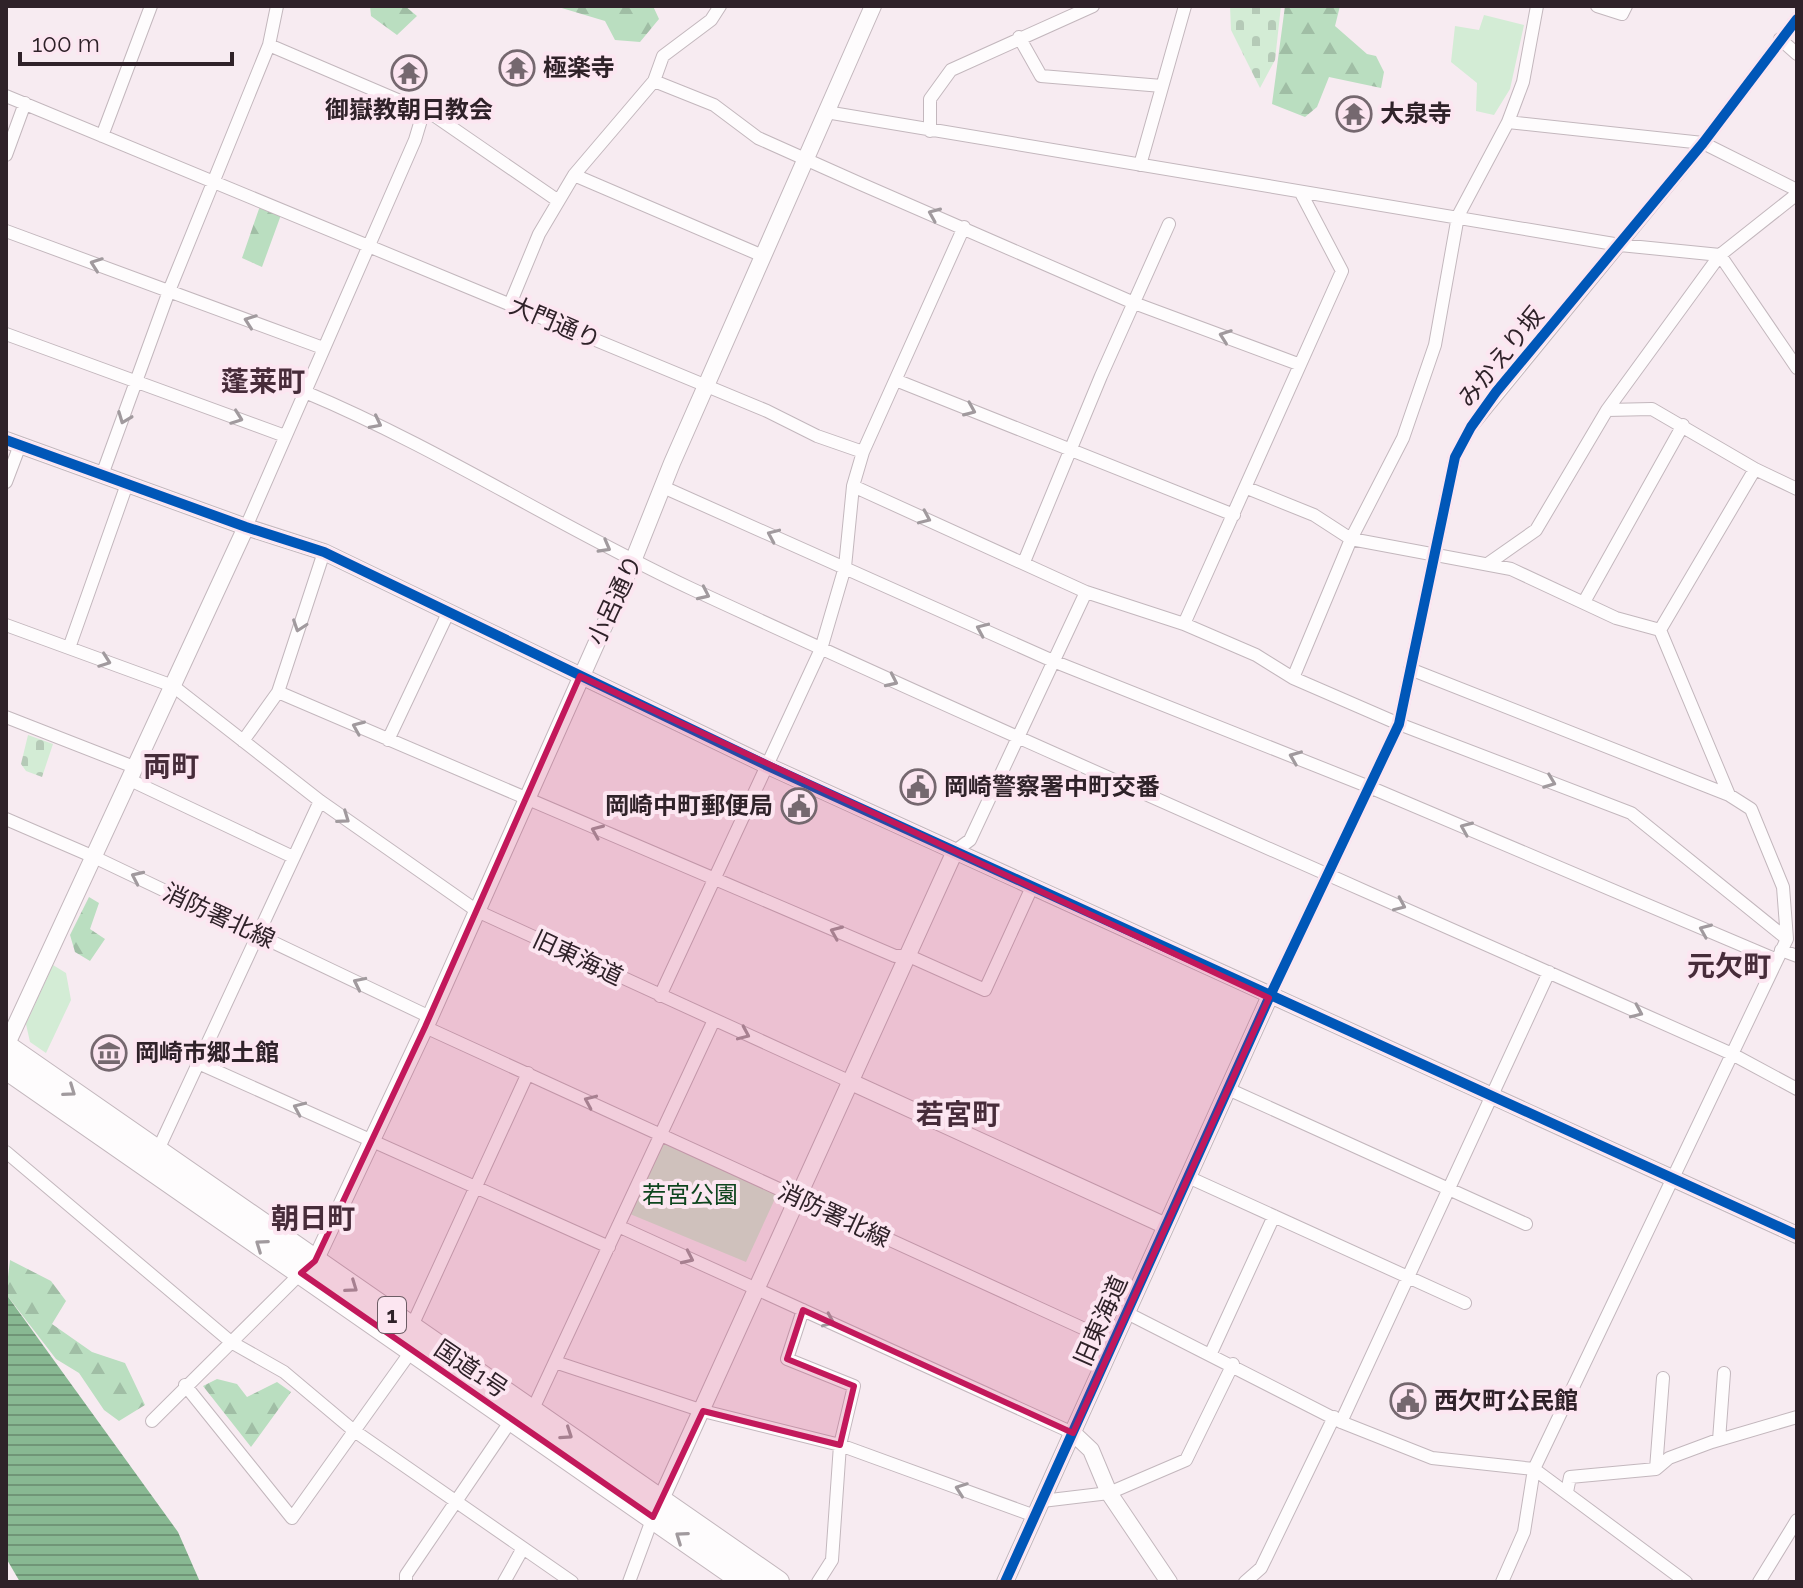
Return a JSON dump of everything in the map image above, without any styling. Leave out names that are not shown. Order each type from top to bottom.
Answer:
[{"type":"highway","name":"国道1号","points":[[6,1046],[157,1152],[308,1267]]},
{"type":"highway","name":"国道1号","points":[[7,1072],[308,1267],[658,1508],[778,1582]]},
{"type":"highway","name":"国道1号","points":[[658,1508],[745,1582]]},
{"type":"street","points":[[102,136],[151,6]]},
{"type":"street","points":[[102,475],[169,291],[269,45],[277,6]]},
{"type":"street","points":[[510,304],[557,200],[574,175],[654,81],[663,56],[692,37],[720,6]]},
{"type":"street","name":"小呂通り","points":[[308,1267],[427,1022],[477,911],[633,561],[805,157],[873,6]]},
{"type":"street","points":[[930,131],[930,99],[951,70],[1093,6]]},
{"type":"street","points":[[1140,165],[1185,6]]},
{"type":"street","points":[[1293,678],[1351,539],[1403,438],[1435,345],[1458,216],[1508,122],[1523,82],[1537,6]]},
{"type":"street","points":[[1597,6],[1622,14],[1626,6]]},
{"type":"street","name":"みかえり坂","points":[[1269,998],[1399,724],[1455,457],[1471,427],[1703,143],[1797,19]]},
{"type":"street","points":[[1019,37],[1041,76],[1162,86]]},
{"type":"street","points":[[1780,39],[1797,54]]},
{"type":"street","points":[[269,45],[424,110],[557,200]]},
{"type":"street","points":[[654,81],[714,105],[758,138],[1134,303],[1298,364]]},
{"type":"street","name":"大門通り","points":[[6,96],[706,386],[817,436],[863,452]]},
{"type":"street","points":[[6,155],[25,103]]},
{"type":"street","points":[[6,1046],[246,527],[415,140],[424,110]]},
{"type":"street","points":[[826,112],[1620,245],[1720,255]]},
{"type":"street","points":[[1489,563],[1536,530],[1607,410],[1720,255],[1797,192],[1703,143],[1508,122]]},
{"type":"street","points":[[574,175],[763,256]]},
{"type":"street","points":[[1184,624],[1342,271],[1301,193]]},
{"type":"street","points":[[1024,562],[1169,224]]},
{"type":"street","points":[[660,996],[821,649],[845,567],[853,486],[863,452],[898,381],[964,227]]},
{"type":"street","points":[[6,231],[323,348]]},
{"type":"street","points":[[1720,255],[1797,368]]},
{"type":"street","points":[[6,334],[285,436]]},
{"type":"street","points":[[898,381],[1234,515]]},
{"type":"street","points":[[305,392],[369,419],[633,561],[821,649],[1017,739],[1732,1054],[1797,1089]]},
{"type":"street","points":[[1607,410],[1652,409],[1755,469],[1797,489]]},
{"type":"street","points":[[1584,602],[1683,425]]},
{"type":"street","points":[[6,482],[13,442],[246,527],[324,552],[768,766],[1269,998],[1797,1235]]},
{"type":"street","points":[[1660,630],[1755,469]]},
{"type":"street","points":[[69,648],[127,484]]},
{"type":"street","points":[[853,486],[1086,592],[1184,624],[1256,655],[1293,678],[1399,724],[1631,813],[1797,956]]},
{"type":"street","points":[[663,487],[1053,661],[1367,786],[1786,946]]},
{"type":"street","points":[[1247,488],[1314,515],[1351,539],[1511,569],[1616,618],[1660,630]]},
{"type":"street","points":[[243,741],[278,692],[324,552]]},
{"type":"street","points":[[629,1582],[658,1508],[955,851],[970,840],[1086,592]]},
{"type":"street","points":[[388,740],[449,611]]},
{"type":"street","name":"旧東海道","points":[[6,625],[173,686],[320,801],[477,911],[1166,1226],[1005,1582]]},
{"type":"street","points":[[1660,630],[1729,795]]},
{"type":"street","points":[[1410,669],[1729,795],[1751,809],[1783,887],[1786,946],[1534,1469],[1524,1532],[1502,1582]]},
{"type":"street","points":[[278,692],[525,801],[895,956],[909,956],[985,990],[1032,887]]},
{"type":"street","points":[[6,717],[131,773],[293,857]]},
{"type":"street","points":[[157,1152],[196,1062],[320,801]]},
{"type":"street","name":"消防署北線","points":[[6,819],[258,935],[528,1073],[1113,1342]]},
{"type":"street","points":[[1245,1582],[1261,1568],[1409,1278],[1549,972]]},
{"type":"street","points":[[1166,1226],[1269,998]]},
{"type":"street","points":[[406,1582],[406,1575],[455,1501],[522,1415],[555,1362],[714,1020]]},
{"type":"street","points":[[196,1062],[609,1247]]},
{"type":"street","points":[[185,1385],[292,1518],[412,1339],[528,1073]]},
{"type":"street","points":[[1228,1089],[1526,1224]]},
{"type":"street","points":[[6,1152],[231,1342],[284,1372],[353,1430],[572,1582]]},
{"type":"street","points":[[1188,1177],[1465,1303]]},
{"type":"street","points":[[1211,1353],[1274,1216]]},
{"type":"street","points":[[618,1226],[1073,1433],[1091,1450],[1109,1493],[1169,1582]]},
{"type":"street","points":[[152,1421],[185,1385],[308,1267]]},
{"type":"street","points":[[803,1310],[787,1359],[854,1386],[840,1445],[832,1560],[818,1582]]},
{"type":"street","points":[[1127,1313],[1337,1419],[1432,1458],[1534,1469],[1686,1582]]},
{"type":"street","points":[[555,1362],[703,1411],[840,1445],[1038,1508],[1109,1493],[1186,1460],[1233,1364]]},
{"type":"street","points":[[1719,1440],[1724,1373]]},
{"type":"street","points":[[1656,1469],[1663,1378]]},
{"type":"street","points":[[1567,1492],[1570,1477],[1656,1469],[1669,1458],[1797,1417]]},
{"type":"street","points":[[1759,1582],[1797,1520]]},
{"type":"street","points":[[504,1582],[523,1548]]},
{"type":"highlighted area","points":[[580,676],[1269,998],[1073,1433],[803,1310],[787,1359],[854,1386],[840,1445],[703,1411],[653,1517],[301,1273],[315,1261],[425,1027]]},
{"type":"green space","points":[[370,6],[405,6],[417,16],[397,35],[371,16]]},
{"type":"green space","points":[[555,6],[653,6],[659,19],[640,42],[615,40],[605,21]]},
{"type":"green space","points":[[1230,6],[1281,6],[1275,60],[1260,88],[1231,30]]},
{"type":"green space","points":[[1285,6],[1340,6],[1335,26],[1367,54],[1376,56],[1384,72],[1381,88],[1329,77],[1317,107],[1305,117],[1272,104]]},
{"type":"green space","points":[[1484,15],[1524,25],[1510,89],[1494,115],[1476,111],[1477,83],[1451,62],[1455,26],[1479,30]]},
{"type":"green space","points":[[260,206],[281,215],[262,267],[242,258]]},
{"type":"green space","points":[[28,735],[53,744],[42,777],[26,771],[21,764]]},
{"type":"green space","points":[[89,897],[99,903],[90,929],[105,939],[90,961],[75,952],[70,935]]},
{"type":"green space","points":[[53,965],[66,973],[71,1000],[46,1053],[30,1042],[26,1024]]},
{"type":"green space","name":"若宮公園","points":[[662,1140],[779,1190],[746,1262],[630,1214]]},
{"type":"green space","points":[[10,1260],[51,1281],[66,1301],[52,1324],[92,1352],[125,1363],[145,1405],[119,1421],[104,1410],[79,1373],[56,1359],[6,1294]]},
{"type":"green space","points":[[217,1379],[237,1384],[247,1397],[277,1382],[291,1392],[251,1447],[203,1386]]},
{"type":"shaded area","points":[[6,1294],[178,1532],[200,1582],[20,1582],[6,1558]]},
{"type":"cycle path","points":[[1005,1582],[1269,998],[1399,724],[1455,457],[1471,427],[1496,392],[1703,143],[1797,19]]},
{"type":"cycle path","points":[[6,440],[324,552],[768,766],[1797,1235]]},
{"type":"place","name":"極楽寺","points":[[517,68]]},
{"type":"place","name":"御嶽教朝日教会","points":[[409,73]]},
{"type":"place","name":"大泉寺","points":[[1354,114]]},
{"type":"place","name":"岡崎警察署中町交番","points":[[918,787]]},
{"type":"place","name":"岡崎中町郵便局","points":[[799,806]]},
{"type":"place","name":"岡崎市郷土館","points":[[109,1053]]},
{"type":"place","name":"西欠町公民館","points":[[1408,1401]]},
{"type":"district","name":"蓬莱町","points":[[263,381]]},
{"type":"district","name":"両町","points":[[171,766]]},
{"type":"district","name":"元欠町","points":[[1729,966]]},
{"type":"district","name":"若宮町","points":[[958,1114]]},
{"type":"district","name":"朝日町","points":[[313,1218]]}]
